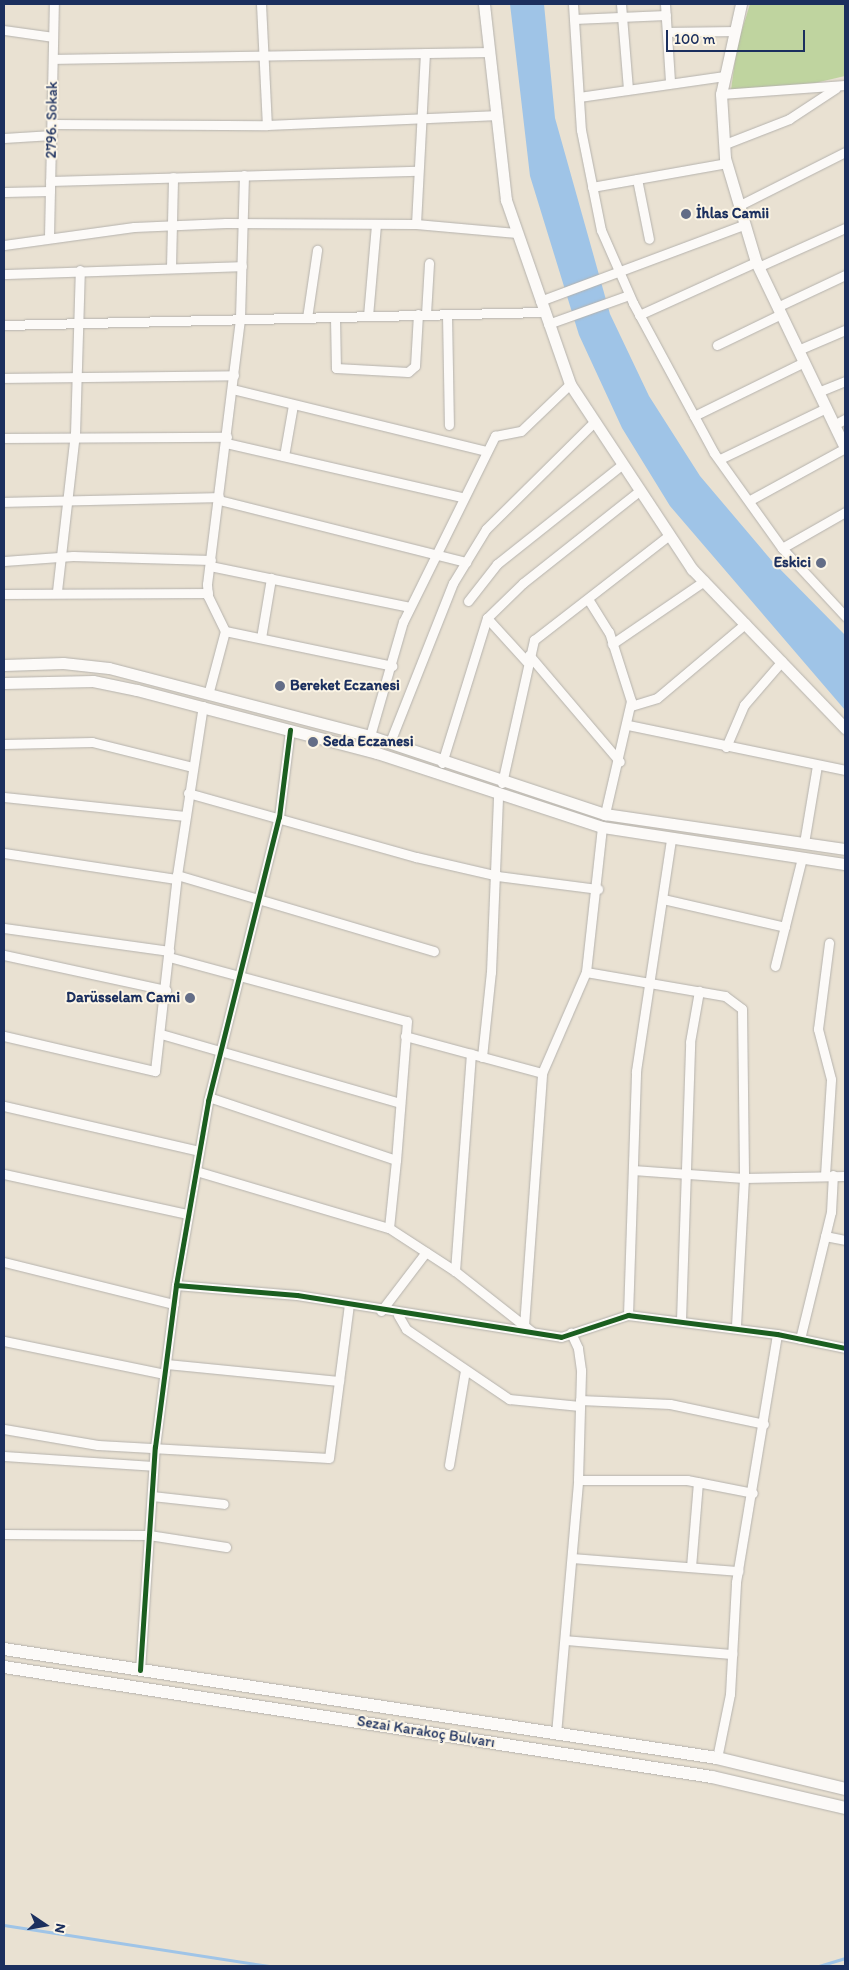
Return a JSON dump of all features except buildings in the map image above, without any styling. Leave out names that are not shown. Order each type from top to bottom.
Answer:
[{"type":"main road","points":[[484,4],[493,115],[506,200],[570,384],[620,466],[668,536],[704,581],[782,660],[845,728]]},
{"type":"main road","points":[[741,4],[733,31],[722,94],[726,163],[743,225],[757,265],[845,448]]},
{"type":"main road","points":[[4,665],[62,663],[109,668],[209,691],[370,736],[502,783],[605,814],[845,849]]},
{"type":"main road","points":[[4,683],[94,681],[203,706],[377,753],[498,796],[602,827],[845,864]]},
{"type":"main road","points":[[4,1649],[717,1758],[845,1789]]},
{"type":"main road","name":"Sezai Karakoç Bulvarı","points":[[4,1667],[712,1776],[845,1808]]},
{"type":"street","name":"2796. Sokak","points":[[49,236],[54,4]]},
{"type":"street","points":[[261,4],[267,125]]},
{"type":"street","points":[[573,4],[579,97],[592,187],[601,230],[629,295],[694,416],[720,459],[752,499],[782,548],[845,616]]},
{"type":"street","points":[[621,4],[628,89]]},
{"type":"street","points":[[665,4],[670,82]]},
{"type":"street","points":[[574,19],[666,15]]},
{"type":"street","points":[[4,30],[53,37]]},
{"type":"street","points":[[667,32],[733,31]]},
{"type":"street","points":[[53,59],[487,52]]},
{"type":"street","points":[[416,224],[420,118],[425,53]]},
{"type":"street","points":[[579,97],[670,82],[724,76]]},
{"type":"street","points":[[722,94],[841,87]]},
{"type":"street","points":[[726,144],[789,119],[841,87]]},
{"type":"street","points":[[52,124],[267,125],[493,115]]},
{"type":"street","points":[[4,138],[52,135]]},
{"type":"street","points":[[738,206],[845,152]]},
{"type":"street","points":[[592,187],[726,163]]},
{"type":"street","points":[[4,192],[50,186],[173,177],[418,171]]},
{"type":"street","points":[[209,691],[225,631],[208,592],[240,318],[244,175]]},
{"type":"street","points":[[171,267],[173,177]]},
{"type":"street","points":[[637,179],[649,240]]},
{"type":"street","points":[[4,245],[49,236],[172,226],[243,223],[416,224],[517,233]]},
{"type":"street","points":[[368,316],[376,225]]},
{"type":"street","points":[[4,325],[240,318],[336,318],[447,314],[542,306],[619,272],[743,225]]},
{"type":"street","points":[[639,315],[845,228]]},
{"type":"street","points":[[307,318],[317,250]]},
{"type":"street","points":[[336,318],[336,368],[408,372],[415,366],[428,263]]},
{"type":"street","points":[[4,274],[242,266]]},
{"type":"street","points":[[57,591],[74,438],[80,270]]},
{"type":"street","points":[[717,344],[845,275]]},
{"type":"street","points":[[548,324],[629,295]]},
{"type":"street","points":[[447,314],[449,425]]},
{"type":"street","points":[[798,350],[845,330]]},
{"type":"street","points":[[694,416],[804,362]]},
{"type":"street","points":[[4,378],[234,375]]},
{"type":"street","points":[[818,392],[845,380]]},
{"type":"street","points":[[370,736],[410,607],[462,497],[495,436],[521,431],[530,425],[570,384]]},
{"type":"street","points":[[232,389],[487,451]]},
{"type":"street","points":[[284,456],[293,405]]},
{"type":"street","points":[[720,459],[826,408]]},
{"type":"street","points":[[834,425],[845,419]]},
{"type":"street","points":[[390,742],[450,591],[486,529],[593,423]]},
{"type":"street","points":[[4,438],[226,440],[284,456],[462,497]]},
{"type":"street","points":[[752,499],[845,448]]},
{"type":"street","points":[[468,601],[497,564],[620,466]]},
{"type":"street","points":[[442,763],[487,618],[523,583],[638,492]]},
{"type":"street","points":[[4,502],[219,498],[435,552],[466,562]]},
{"type":"street","points":[[782,548],[845,512]]},
{"type":"street","points":[[502,783],[524,700],[528,659],[534,640],[668,536]]},
{"type":"street","points":[[4,561],[60,557],[210,563],[271,578],[410,607]]},
{"type":"street","points":[[260,638],[271,578]]},
{"type":"street","points":[[612,644],[704,581]]},
{"type":"street","points":[[4,594],[57,591],[208,592]]},
{"type":"street","points":[[588,599],[612,644],[631,706],[620,762],[605,814]]},
{"type":"street","points":[[487,618],[528,659],[620,762]]},
{"type":"street","points":[[631,706],[657,698],[746,623]]},
{"type":"street","points":[[225,631],[392,666]]},
{"type":"street","points":[[726,747],[744,705],[782,660]]},
{"type":"street","points":[[4,1036],[155,1071],[162,1034],[176,877],[184,816],[203,706]]},
{"type":"street","points":[[628,725],[816,766],[845,770]]},
{"type":"street","points":[[140,1670],[153,1466],[176,1285],[209,1097],[242,973],[279,817],[290,730]]},
{"type":"street","points":[[4,744],[92,742],[192,767]]},
{"type":"street","points":[[804,843],[816,766]]},
{"type":"street","points":[[188,793],[494,875],[598,889]]},
{"type":"street","points":[[482,1057],[491,972],[498,796]]},
{"type":"street","points":[[4,797],[184,816]]},
{"type":"street","points":[[524,1326],[542,1074],[586,972],[598,889],[602,827]]},
{"type":"street","points":[[628,1315],[636,1071],[646,981],[663,899],[671,839]]},
{"type":"street","points":[[4,852],[176,877],[434,951]]},
{"type":"street","points":[[775,966],[802,858]]},
{"type":"street","points":[[663,899],[784,927]]},
{"type":"street","points":[[4,928],[169,954],[242,973],[406,1021],[389,1228]]},
{"type":"street","points":[[800,1338],[825,1236],[829,1175],[831,1079],[818,1029],[829,943]]},
{"type":"street","points":[[4,955],[166,990]]},
{"type":"street","points":[[586,972],[699,991],[734,1000],[742,1009],[744,1178],[736,1328]]},
{"type":"street","points":[[681,1320],[690,1042],[699,991]]},
{"type":"street","points":[[162,1034],[222,1050],[400,1104]]},
{"type":"street","points":[[405,1036],[542,1074]]},
{"type":"street","points":[[455,1271],[471,1054]]},
{"type":"street","points":[[209,1097],[396,1160]]},
{"type":"street","points":[[4,1106],[199,1151]]},
{"type":"street","points":[[633,1170],[744,1178],[845,1176]]},
{"type":"street","points":[[196,1171],[389,1228],[455,1271],[534,1333]]},
{"type":"street","points":[[4,1174],[188,1214]]},
{"type":"street","points":[[825,1236],[845,1240]]},
{"type":"street","points":[[381,1311],[426,1252]]},
{"type":"street","points":[[4,1262],[174,1304]]},
{"type":"street","points":[[176,1285],[349,1305],[398,1315],[561,1337],[628,1315],[681,1320],[777,1334],[845,1348]]},
{"type":"street","points":[[4,1429],[98,1445],[329,1458],[349,1305]]},
{"type":"street","points":[[398,1315],[406,1329],[509,1399],[580,1403],[670,1404],[764,1424]]},
{"type":"street","points":[[556,1734],[573,1558],[578,1480],[580,1403],[578,1348],[571,1334]]},
{"type":"street","points":[[717,1758],[730,1694],[738,1571],[754,1493],[777,1334]]},
{"type":"street","points":[[4,1341],[164,1374]]},
{"type":"street","points":[[166,1364],[339,1381]]},
{"type":"street","points":[[449,1465],[465,1370]]},
{"type":"street","points":[[4,1456],[153,1466]]},
{"type":"street","points":[[578,1480],[698,1482],[754,1493]]},
{"type":"street","points":[[691,1567],[698,1482]]},
{"type":"street","points":[[152,1496],[224,1504]]},
{"type":"street","points":[[4,1534],[149,1535],[226,1547]]},
{"type":"street","points":[[573,1558],[738,1571]]},
{"type":"street","points":[[565,1640],[732,1654]]},
{"type":"green space","points":[[750,4],[845,4],[845,76],[802,86],[731,90],[737,46]]},
{"type":"water","points":[[510,4],[544,4],[555,118],[610,314],[649,396],[700,476],[772,561],[845,635],[845,710],[670,506],[622,428],[579,335],[530,176]]},
{"type":"waterway","points":[[4,1925],[269,1966]]},
{"type":"waterway","points":[[819,1966],[845,1958]]},
{"type":"cycle path","points":[[140,1670],[155,1447],[176,1285],[208,1101],[279,817],[290,730]]},
{"type":"cycle path","points":[[176,1285],[297,1295],[561,1337],[628,1315],[777,1334],[845,1348]]},
{"type":"place","name":"İhlas Camii","points":[[686,214]]},
{"type":"place","name":"Eskici","points":[[821,563]]},
{"type":"place","name":"Bereket Eczanesi","points":[[280,686]]},
{"type":"place","name":"Seda Eczanesi","points":[[313,742]]},
{"type":"place","name":"Darüsselam Cami","points":[[190,998]]}]
